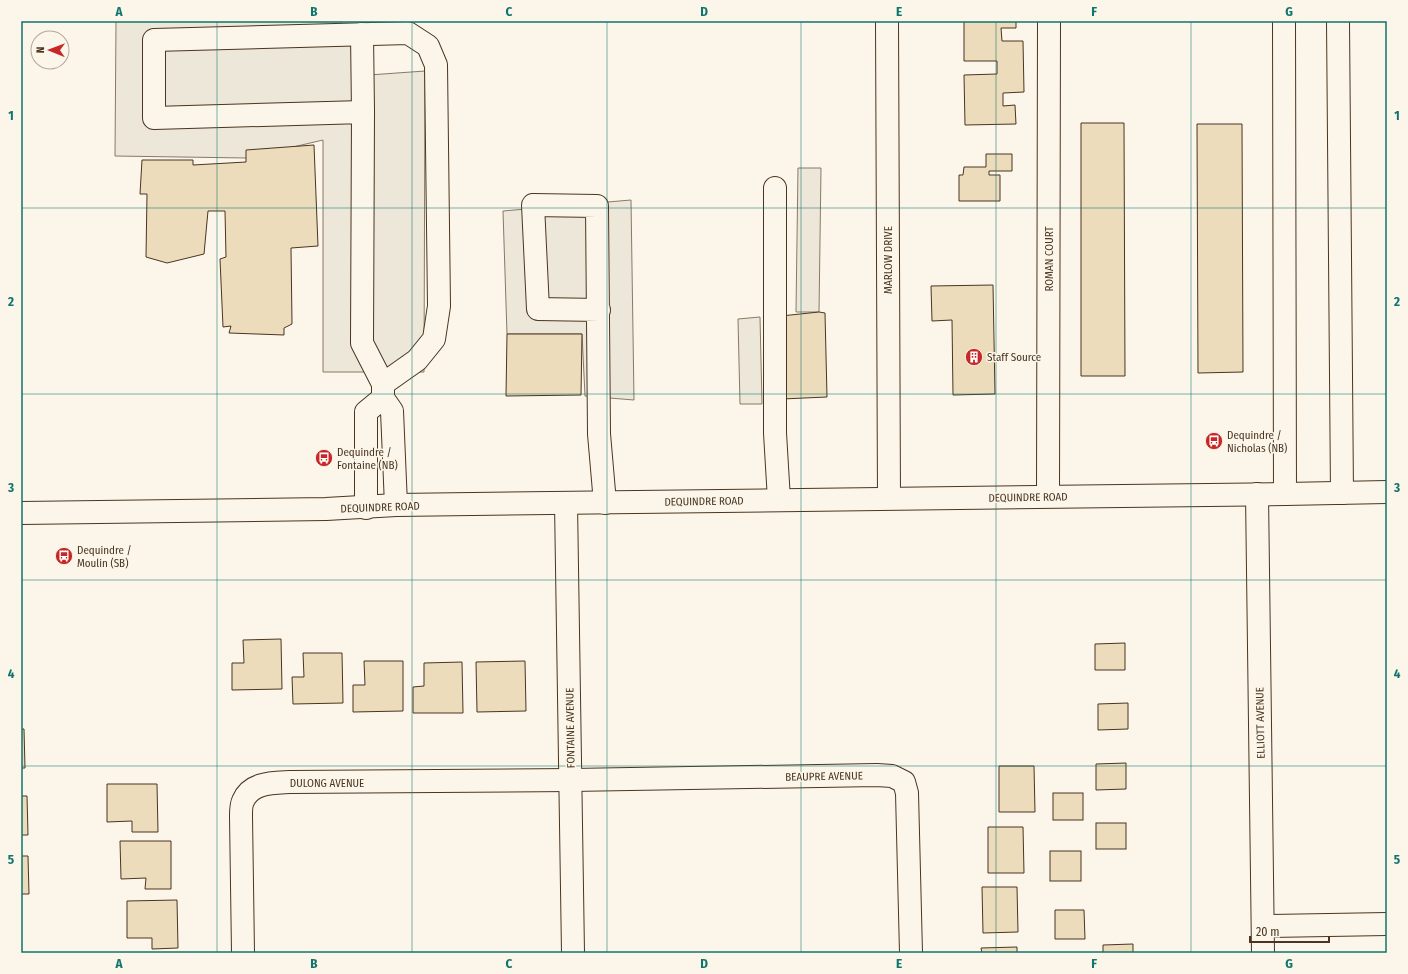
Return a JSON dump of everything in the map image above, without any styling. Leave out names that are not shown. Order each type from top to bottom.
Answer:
[{"type":"street","name":"MARLOW DRIVE","points":[[887,21],[889,498]]},
{"type":"street","name":"ROMAN COURT","points":[[1048,496],[1049,21]]},
{"type":"street","points":[[1284,21],[1285,494]]},
{"type":"street","points":[[1338,21],[1342,493]]},
{"type":"street","points":[[362,112],[154,118],[154,40],[408,33],[428,46],[436,64],[439,306],[434,339],[416,360],[383,391],[366,412],[366,508]]},
{"type":"street","points":[[362,34],[362,343],[392,411],[396,505]]},
{"type":"street","points":[[775,188],[775,433],[779,500]]},
{"type":"street","points":[[599,310],[538,309],[533,206],[597,206],[599,310],[599,434],[605,503]]},
{"type":"street","name":"DEQUINDRE ROAD","points":[[21,513],[366,508],[396,505],[1387,492]]},
{"type":"street","name":"ELLIOTT AVENUE","points":[[1257,494],[1263,953]]},
{"type":"street","name":"FONTAINE AVENUE","points":[[566,503],[573,953]]},
{"type":"street","name":"BEAUPRE AVENUE","points":[[571,780],[869,775],[892,776],[904,782],[907,793],[911,953]]},
{"type":"street","name":"DULONG AVENUE","points":[[243,953],[240,816],[243,801],[249,791],[259,786],[290,782],[571,780]]},
{"type":"street","points":[[1263,926],[1387,924]]},
{"type":"shaded area","points":[[116,21],[340,21],[369,75],[425,71],[424,372],[323,372],[323,140],[246,158],[115,156]]},
{"type":"shaded area","points":[[798,168],[821,168],[819,312],[796,312]]},
{"type":"shaded area","points":[[631,200],[634,400],[585,396],[582,334],[507,334],[503,211]]},
{"type":"shaded area","points":[[760,317],[762,404],[740,404],[738,319]]},
{"type":"building","points":[[964,21],[1016,21],[1016,28],[1001,28],[1002,41],[1023,41],[1024,92],[1003,93],[1003,106],[1015,105],[1016,124],[965,125],[964,75],[997,74],[997,61],[964,61]]},
{"type":"building","points":[[1081,123],[1124,123],[1125,376],[1081,376]]},
{"type":"building","points":[[1197,124],[1242,124],[1243,372],[1198,373]]},
{"type":"building","points":[[314,145],[318,246],[291,248],[292,324],[284,328],[284,335],[229,333],[231,326],[223,327],[220,259],[226,257],[225,211],[208,211],[204,254],[167,263],[146,257],[147,194],[140,194],[142,160],[193,160],[193,165],[246,162],[246,150]]},
{"type":"building","points":[[986,154],[1012,154],[1012,171],[989,171],[989,175],[1000,175],[1000,201],[959,201],[959,175],[963,175],[964,167],[986,167]]},
{"type":"building","name":"Staff Source","points":[[993,285],[995,394],[953,395],[952,320],[932,321],[931,286]]},
{"type":"building","points":[[819,312],[825,313],[827,397],[782,399],[781,316]]},
{"type":"building","points":[[507,334],[582,334],[581,395],[506,396]]},
{"type":"building","points":[[281,639],[282,689],[232,690],[232,663],[244,663],[243,640]]},
{"type":"building","points":[[1125,643],[1125,670],[1095,670],[1095,644]]},
{"type":"building","points":[[303,653],[342,653],[343,703],[293,704],[292,677],[304,677]]},
{"type":"building","points":[[364,661],[403,661],[403,711],[353,712],[353,685],[365,685]]},
{"type":"building","points":[[525,661],[526,711],[477,712],[476,662]]},
{"type":"building","points":[[462,662],[463,713],[413,713],[413,687],[424,686],[424,663]]},
{"type":"building","points":[[1128,703],[1128,729],[1098,730],[1098,704]]},
{"type":"building","points":[[21,729],[24,729],[25,768],[21,768]]},
{"type":"building","points":[[1126,763],[1126,789],[1096,790],[1096,764]]},
{"type":"building","points":[[999,766],[1034,766],[1035,812],[999,812]]},
{"type":"building","points":[[107,784],[157,784],[158,832],[132,832],[132,821],[107,822]]},
{"type":"building","points":[[1053,793],[1083,793],[1083,820],[1053,820]]},
{"type":"building","points":[[21,796],[27,796],[28,835],[21,835]]},
{"type":"building","points":[[1096,823],[1126,823],[1126,849],[1096,849]]},
{"type":"building","points":[[988,827],[1023,827],[1024,873],[988,873]]},
{"type":"building","points":[[120,841],[171,841],[171,889],[145,889],[146,878],[121,879]]},
{"type":"building","points":[[1050,851],[1081,851],[1081,881],[1050,881]]},
{"type":"building","points":[[21,856],[28,856],[29,894],[21,894]]},
{"type":"building","points":[[982,887],[1017,887],[1018,932],[983,933]]},
{"type":"building","points":[[177,900],[178,948],[152,949],[152,938],[127,938],[127,901]]},
{"type":"building","points":[[1055,910],[1084,910],[1085,939],[1055,939]]},
{"type":"building","points":[[1133,944],[1133,953],[1103,953],[1103,945]]},
{"type":"building","points":[[1017,947],[1017,953],[982,953],[981,948]]},
{"type":"place","name":"Staff Source","points":[[974,357]]},
{"type":"place","name":"Dequindre / Nicholas (NB)","points":[[1214,441]]},
{"type":"place","name":"Dequindre / Fontaine (NB)","points":[[324,458]]},
{"type":"place","name":"Dequindre / Moulin (SB)","points":[[64,556]]}]
